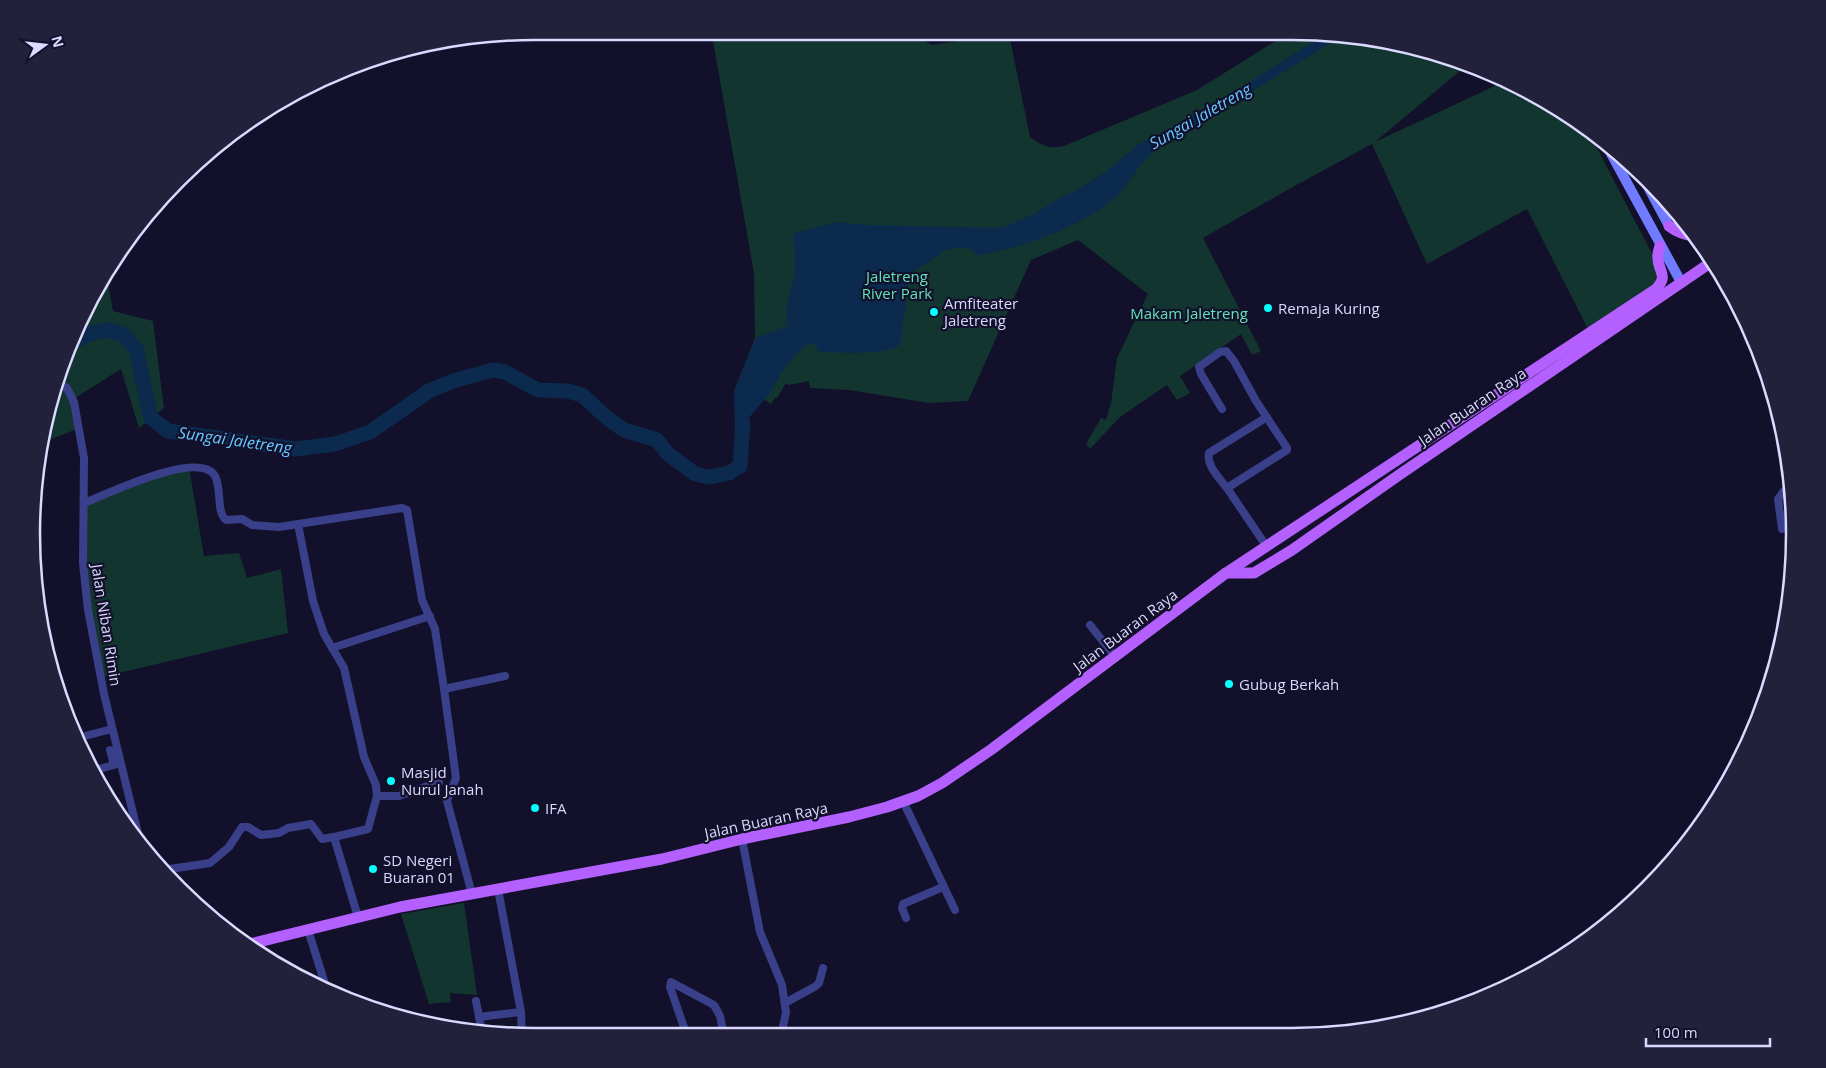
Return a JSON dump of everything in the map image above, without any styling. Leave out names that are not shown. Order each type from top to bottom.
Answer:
[{"type":"main road","points":[[1614,160],[1681,282]]},
{"type":"main road","points":[[1655,199],[1669,226],[1685,235]]},
{"type":"main road","name":"Jalan Buaran Raya","points":[[1226,573],[1254,573],[1292,550],[1614,322],[1660,284],[1663,275],[1658,259],[1660,246]]},
{"type":"main road","name":"Jalan Buaran Raya","points":[[256,942],[358,917],[662,859],[849,818],[918,796],[942,783],[1057,702],[1114,655],[1226,573],[1483,402],[1706,265]]},
{"type":"street","points":[[1222,409],[1201,374],[1200,367],[1220,352],[1226,351],[1287,448],[1287,450],[1227,488]]},
{"type":"street","name":"Jalan Niban Rimin","points":[[63,386],[67,388],[74,402],[84,458],[83,563],[88,610],[112,729],[135,825]]},
{"type":"street","points":[[1267,417],[1209,453],[1208,459],[1267,547]]},
{"type":"street","points":[[84,503],[169,470],[189,467],[205,468],[214,475],[219,488],[222,517],[226,520],[242,520],[252,525],[270,526],[298,524],[402,508],[407,510],[422,600],[435,629],[444,689],[456,778],[447,802],[472,894]]},
{"type":"street","points":[[1782,529],[1778,499],[1784,491]]},
{"type":"street","points":[[171,869],[210,863],[229,847],[242,827],[248,827],[262,834],[279,833],[288,828],[311,824],[322,839],[368,829],[377,796],[376,785],[364,757],[344,668],[324,634],[313,601],[298,524]]},
{"type":"street","points":[[332,648],[430,616]]},
{"type":"street","points":[[1090,625],[1114,655]]},
{"type":"street","points":[[444,689],[505,676]]},
{"type":"street","points":[[84,736],[112,729]]},
{"type":"street","points":[[100,769],[114,765],[110,750]]},
{"type":"street","points":[[377,796],[399,796],[439,782]]},
{"type":"street","points":[[903,801],[955,910]]},
{"type":"street","points":[[334,837],[358,917]]},
{"type":"street","points":[[742,840],[760,932],[781,981],[786,1013],[782,1028]]},
{"type":"street","points":[[906,918],[902,908],[903,904],[943,887]]},
{"type":"street","points":[[498,889],[521,1012],[522,1028]]},
{"type":"street","points":[[308,930],[324,981]]},
{"type":"street","points":[[785,1003],[816,986],[819,983],[822,968]]},
{"type":"street","points":[[684,1028],[670,987],[671,982],[708,1001],[717,1010],[722,1028]]},
{"type":"street","points":[[674,998],[692,992]]},
{"type":"street","points":[[476,1001],[481,1025]]},
{"type":"street","points":[[479,1016],[521,1012]]},
{"type":"green space","points":[[713,40],[924,40],[931,45],[966,40],[1010,40],[1030,137],[1042,145],[1050,147],[1064,146],[1197,90],[1277,40],[1324,41],[1388,49],[1461,70],[1375,142],[1497,85],[1539,106],[1594,143],[1659,267],[1655,283],[1588,329],[1527,209],[1427,264],[1372,144],[1203,238],[1261,351],[1252,355],[1241,334],[1180,376],[1190,393],[1177,400],[1167,385],[1120,417],[1090,449],[1086,444],[1101,418],[1106,420],[1111,403],[1117,358],[1148,294],[1078,240],[1031,260],[968,401],[929,403],[849,390],[810,388],[809,381],[789,385],[786,383],[771,404],[765,400],[734,391],[755,338],[754,273]]},
{"type":"green space","points":[[108,283],[113,311],[153,321],[164,408],[139,428],[121,369],[75,398],[77,429],[49,440],[66,375],[91,316]]},
{"type":"green space","points":[[189,467],[204,556],[239,553],[247,578],[281,569],[288,633],[98,678],[86,600],[85,504]]},
{"type":"green space","points":[[464,903],[477,995],[450,993],[451,1002],[429,1004],[401,914]]},
{"type":"water","points":[[1316,41],[1333,42],[1152,153],[1118,195],[1088,217],[1037,240],[983,255],[978,255],[968,248],[946,250],[913,272],[908,285],[901,340],[898,346],[881,351],[860,353],[819,352],[813,342],[802,348],[781,373],[770,393],[748,419],[746,446],[735,438],[734,391],[756,338],[788,326],[787,308],[795,267],[793,234],[836,222],[867,225],[1002,228],[1036,213],[1103,174],[1139,144],[1155,136],[1160,137]]},
{"type":"waterway","name":"Sungai Jaletreng","points":[[81,338],[95,332],[108,330],[124,335],[136,349],[151,418],[168,431],[296,449],[335,444],[370,432],[429,391],[453,381],[493,370],[505,372],[538,390],[568,391],[582,395],[607,418],[624,430],[657,440],[668,454],[695,474],[709,477],[729,473],[740,466],[743,423]]},
{"type":"place","name":"Remaja Kuring","points":[[1268,308]]},
{"type":"place","name":"Amfiteater Jaletreng","points":[[934,312]]},
{"type":"place","name":"Gubug Berkah","points":[[1229,684]]},
{"type":"place","name":"Masjid Nurul Janah","points":[[391,781]]},
{"type":"place","name":"IFA","points":[[535,808]]},
{"type":"place","name":"SD Negeri Buaran 01","points":[[373,869]]},
{"type":"park label","name":"Jaletreng River Park","points":[[897,284]]},
{"type":"park label","name":"Makam Jaletreng","points":[[1189,313]]}]
